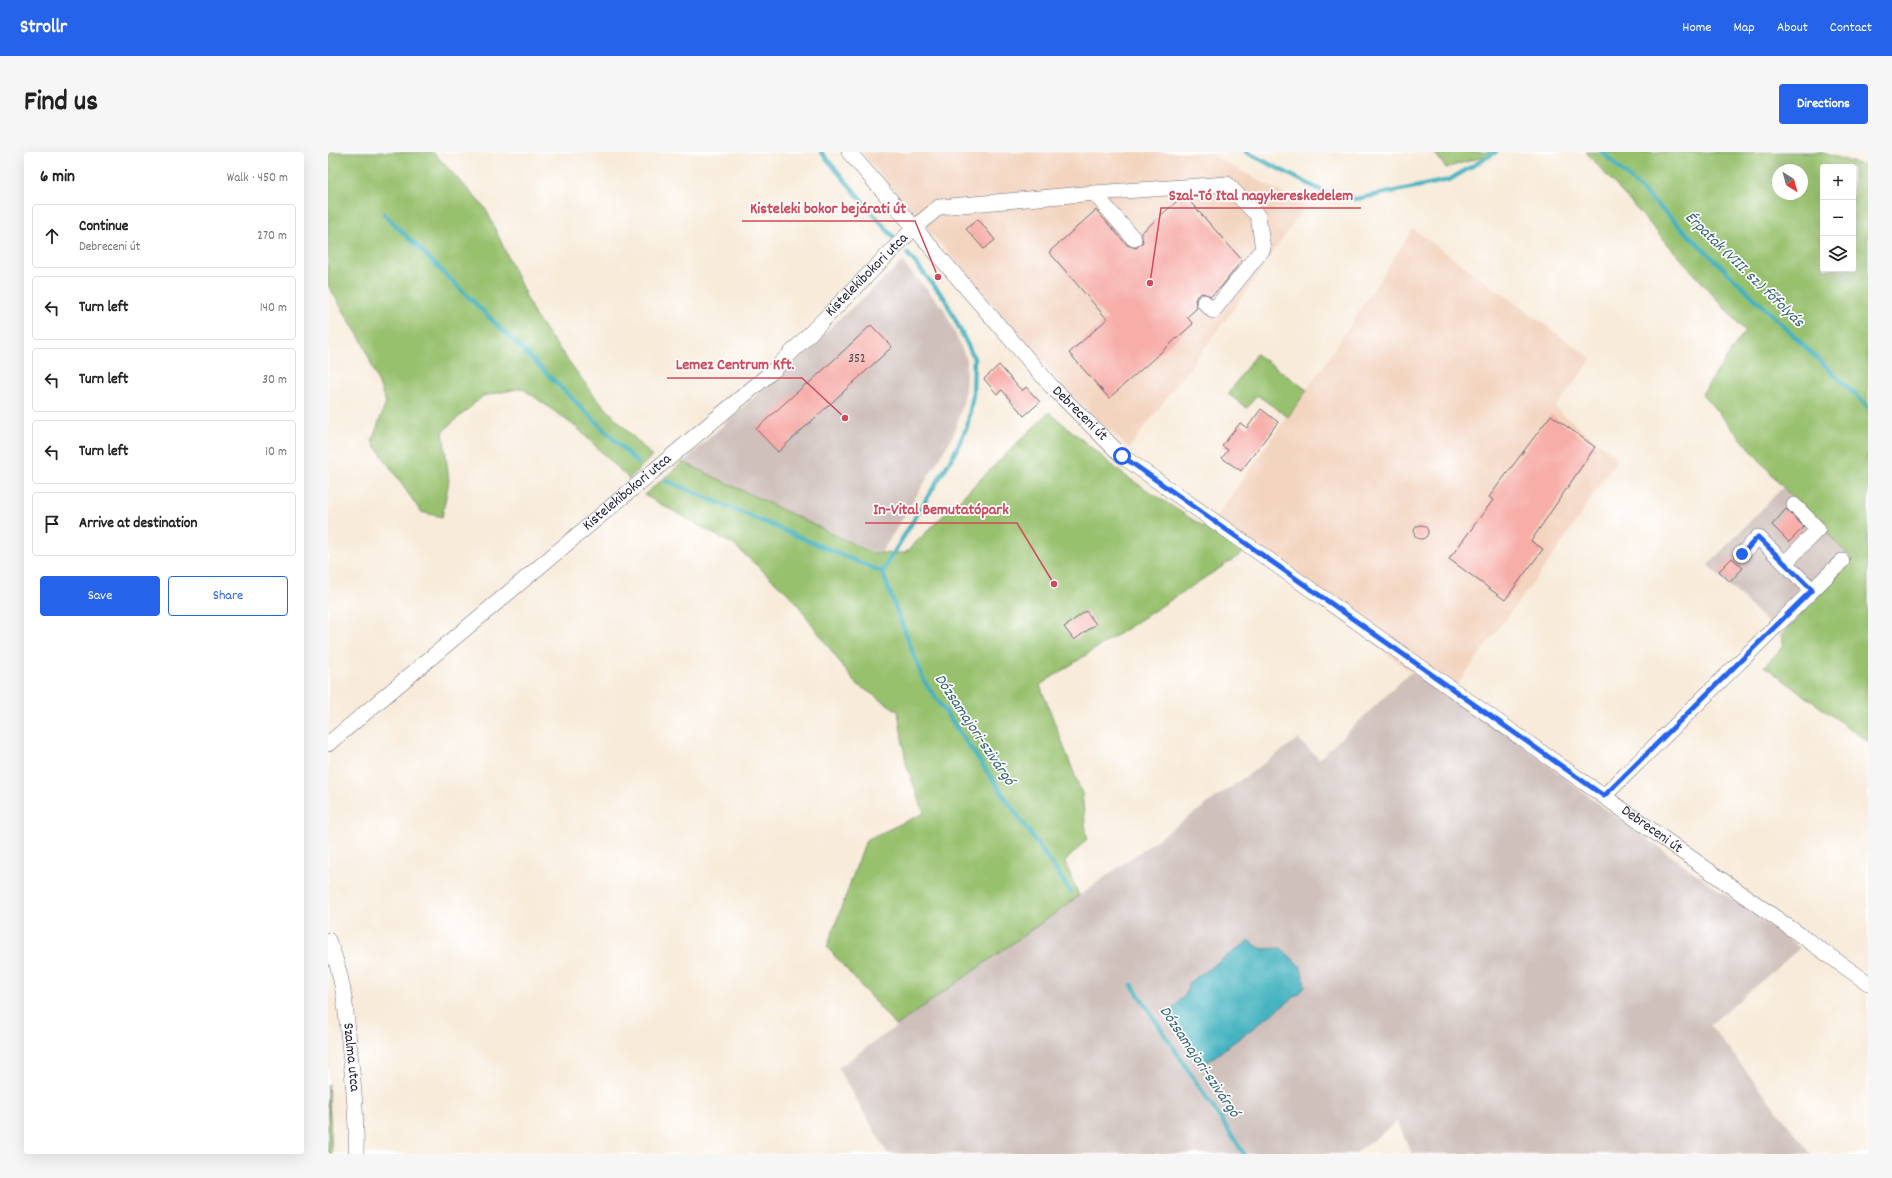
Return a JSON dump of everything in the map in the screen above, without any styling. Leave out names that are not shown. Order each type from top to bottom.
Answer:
[{"type":"street","name":"Debreceni út","points":[[849,152],[1052,387],[1122,456],[1868,983]]},
{"type":"street","name":"Kistelekibokori utca","points":[[328,744],[774,370],[914,228],[939,208],[1094,193],[1227,184],[1258,216],[1263,249],[1213,311],[1204,302]]},
{"type":"street","points":[[1094,193],[1134,239]]},
{"type":"street","points":[[1785,563],[1818,530],[1794,505]]},
{"type":"street","points":[[1742,554],[1758,537],[1812,590]]},
{"type":"street","points":[[1604,796],[1842,561]]},
{"type":"street","name":"Szalma utca","points":[[328,940],[339,968],[344,992],[355,1097],[356,1154]]},
{"type":"shaded area","points":[[861,152],[1207,152],[1305,206],[1233,310],[1129,448],[1067,390]]},
{"type":"shaded area","points":[[1413,229],[1592,359],[1555,408],[1618,458],[1555,553],[1447,698],[1246,551],[1207,529],[1324,365]]},
{"type":"shaded area","points":[[902,262],[944,309],[967,360],[964,400],[953,436],[880,555],[683,462]]},
{"type":"shaded area","points":[[1783,487],[1852,559],[1781,636],[1708,565]]},
{"type":"shaded area","points":[[1411,672],[1447,698],[1453,692],[1608,811],[1800,948],[1710,1025],[1811,1154],[1412,1154],[1397,1122],[1354,1154],[888,1154],[838,1068],[1298,739],[1319,759]]},
{"type":"green space","points":[[328,152],[433,152],[486,209],[535,316],[596,398],[652,456],[629,479],[576,427],[522,388],[483,396],[443,431],[449,481],[442,517],[421,512],[372,441],[386,403],[364,345],[328,285]]},
{"type":"green space","points":[[1434,152],[1498,152],[1446,168]]},
{"type":"green space","points":[[1586,152],[1820,152],[1868,167],[1868,742],[1764,666],[1784,646],[1781,636],[1852,559],[1783,487],[1702,394],[1745,331]]},
{"type":"green space","points":[[1256,354],[1307,390],[1288,417],[1257,395],[1247,408],[1228,394]]},
{"type":"green space","points":[[1049,412],[1124,475],[1207,529],[1246,551],[1040,685],[1082,794],[1087,839],[1065,862],[1079,896],[896,1026],[827,947],[866,840],[924,813],[906,764],[898,711],[855,683],[793,598],[734,545],[644,495],[683,462],[873,553],[905,553]]},
{"type":"green space","points":[[328,1084],[332,1154],[328,1154]]},
{"type":"water","points":[[1249,941],[1262,949],[1281,948],[1301,967],[1305,986],[1300,993],[1206,1063],[1168,1014],[1186,994],[1188,983]]},
{"type":"building","points":[[1183,196],[1185,196],[1242,260],[1222,286],[1211,296],[1202,293],[1197,296],[1195,300],[1197,308],[1187,317],[1193,324],[1109,398],[1069,353],[1107,319],[1049,252],[1096,210],[1127,245],[1136,248],[1143,242],[1141,233]]},
{"type":"building","points":[[978,219],[995,240],[984,249],[966,229]]},
{"type":"building","points":[[871,325],[892,347],[778,452],[756,429],[806,384],[807,385]]},
{"type":"building","points":[[999,365],[1022,391],[1026,387],[1040,402],[1024,416],[1002,390],[997,394],[984,379]]},
{"type":"building","points":[[1261,409],[1278,422],[1241,471],[1222,458],[1228,450],[1222,446],[1240,423],[1247,428]]},
{"type":"building","points":[[1551,415],[1595,447],[1531,541],[1543,549],[1505,600],[1449,559],[1493,500],[1489,497]]},
{"type":"building","points":[[1786,509],[1804,527],[1789,542],[1772,525]]},
{"type":"building","points":[[1421,525],[1426,527],[1428,532],[1426,537],[1421,539],[1416,537],[1414,532],[1416,527]]},
{"type":"building","points":[[1732,558],[1743,568],[1730,582],[1719,571]]},
{"type":"building","points":[[1086,611],[1096,624],[1074,640],[1064,627]]},
{"type":"waterway","points":[[821,152],[894,238]]},
{"type":"waterway","name":"Dózsamajori-szivárgó","points":[[1246,152],[1330,195],[1356,199],[1449,180],[1496,152]]},
{"type":"waterway","name":"Érpatak (VIII. sz.) főfolyás","points":[[1602,152],[1868,407]]},
{"type":"waterway","points":[[384,214],[638,463]]},
{"type":"waterway","name":"Dózsamajori-szivárgó","points":[[907,253],[945,299],[974,358],[973,395],[967,427],[954,454],[882,572],[924,681],[1071,892]]},
{"type":"waterway","points":[[665,480],[882,572]]},
{"type":"waterway","name":"Dózsamajori-szivárgó","points":[[1132,985],[1244,1154]]},
{"type":"place","name":"Kisteleki bokor bejárati út","points":[[938,277]]},
{"type":"place","name":"Szal-Tó Ital nagykereskedelem","points":[[1150,283]]},
{"type":"place","name":"Lemez Centrum Kft.","points":[[845,418]]},
{"type":"place","name":"In-Vital Bemutatópark","points":[[1054,584]]},
{"type":"route","points":[[1122,456],[1604,796],[1812,590],[1758,537],[1742,554]]}]
